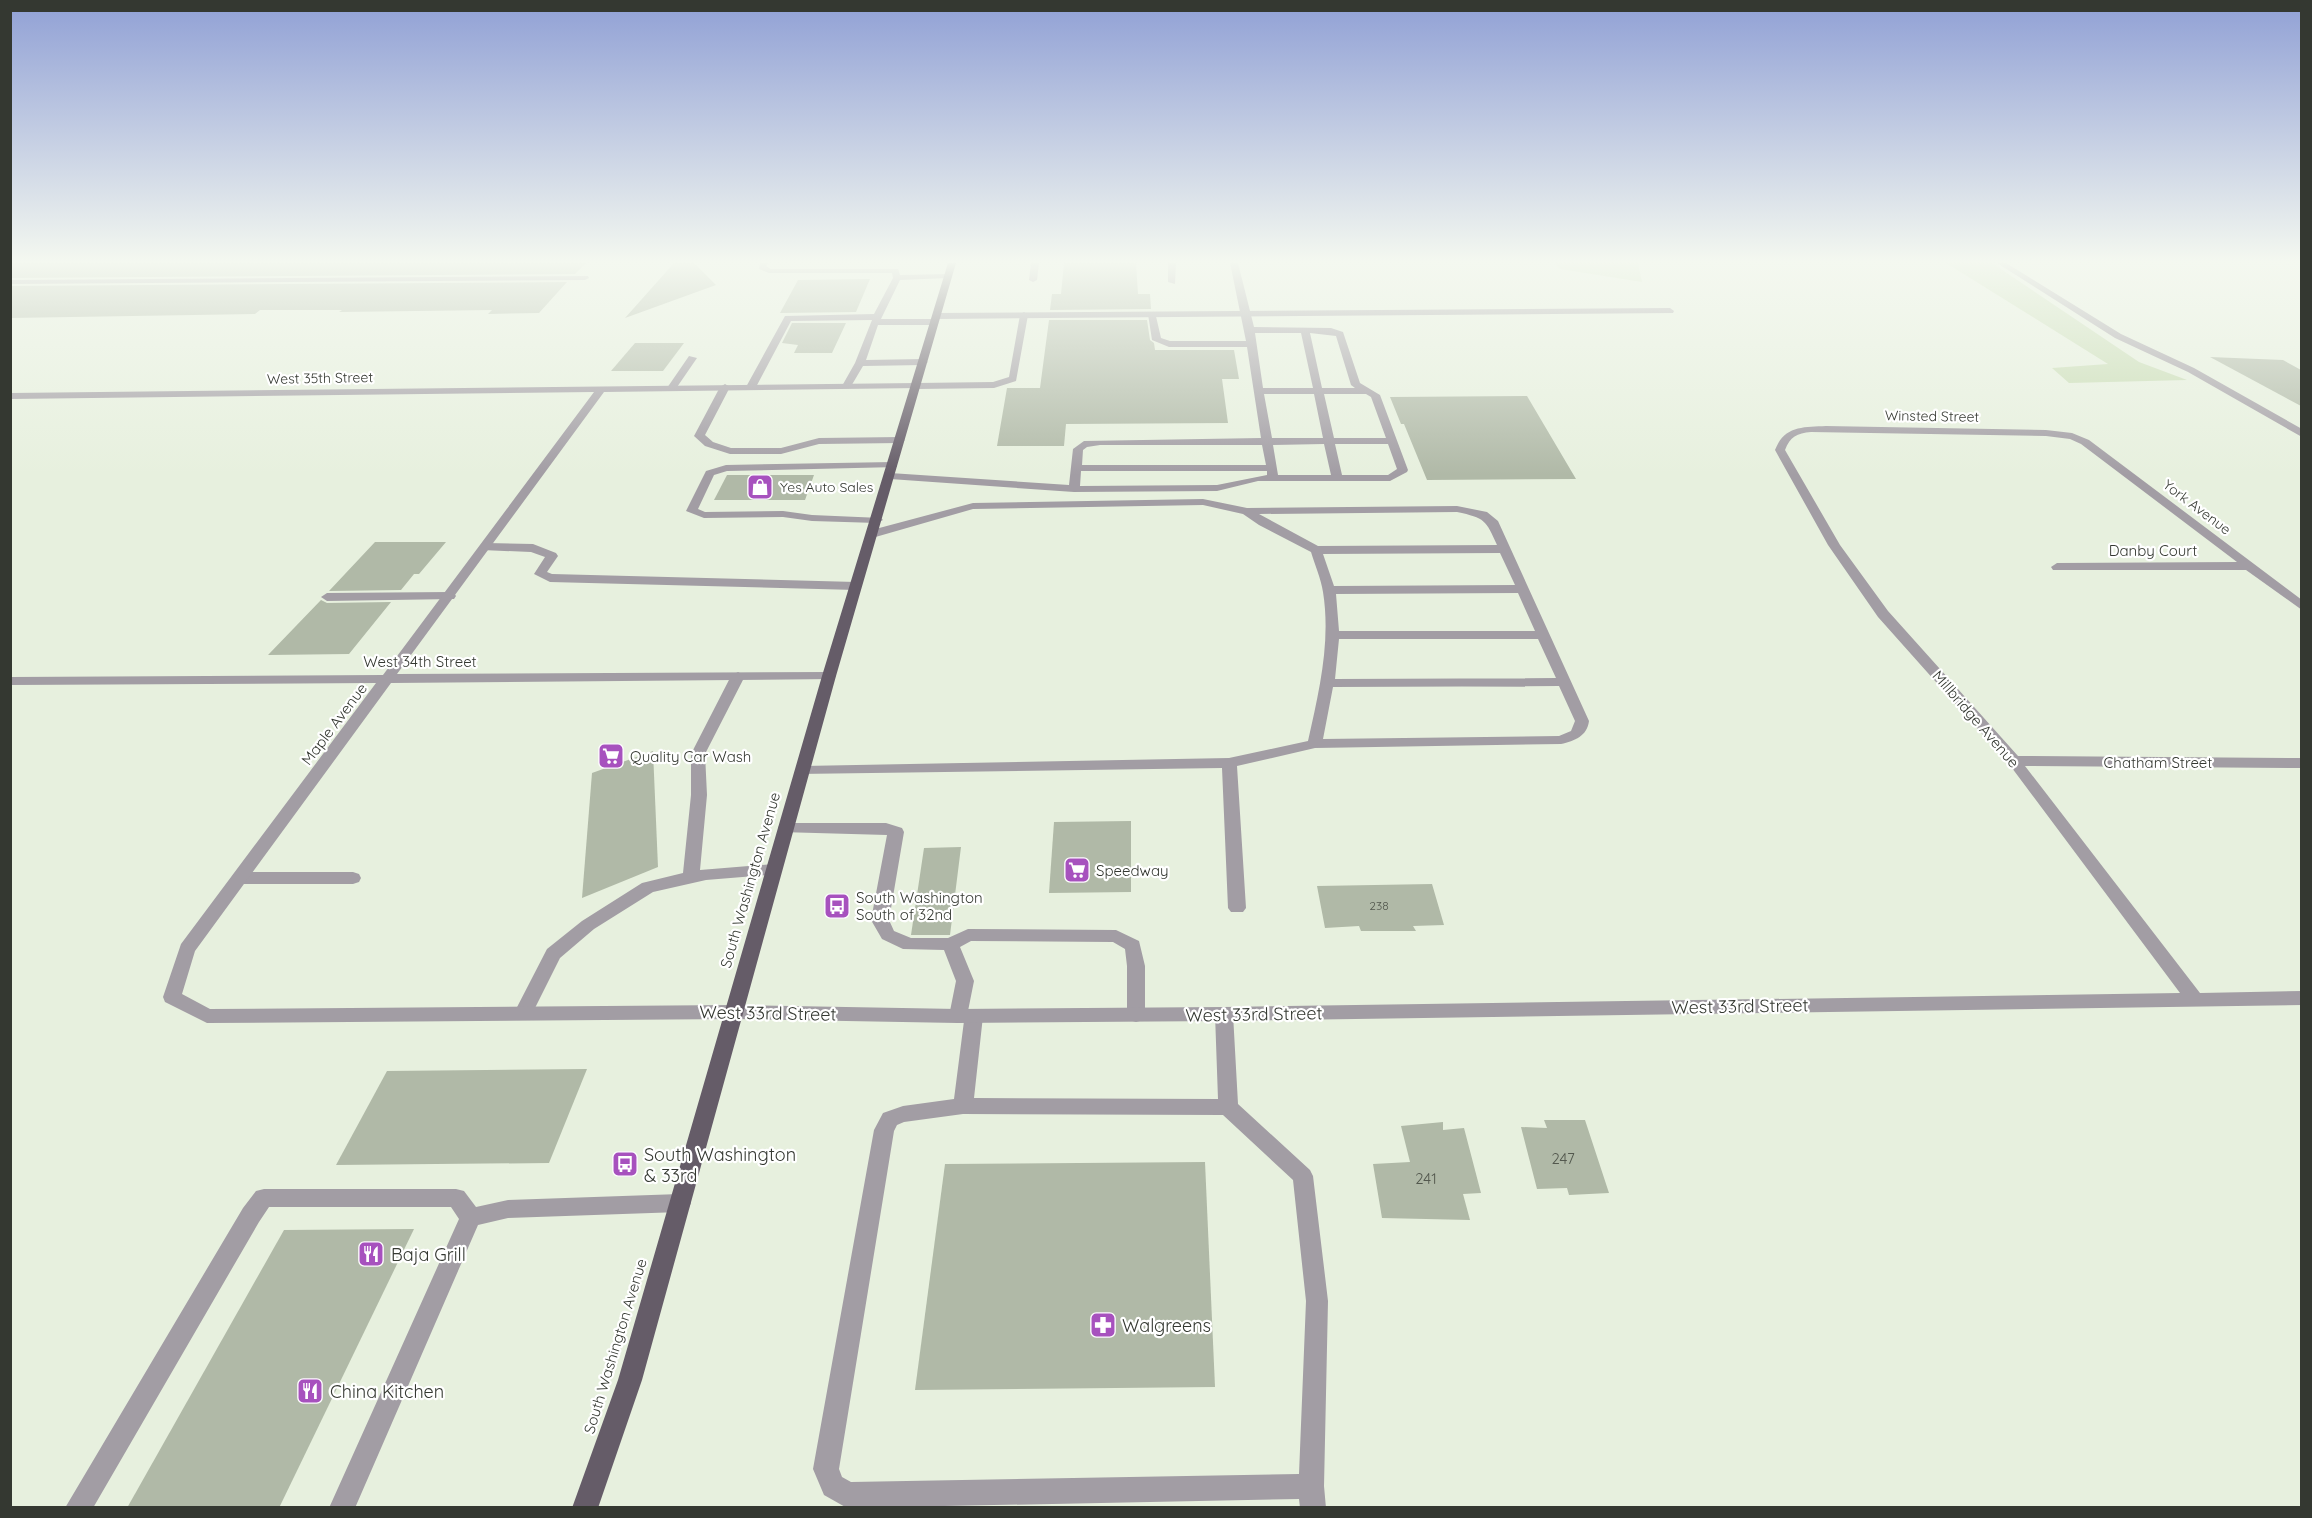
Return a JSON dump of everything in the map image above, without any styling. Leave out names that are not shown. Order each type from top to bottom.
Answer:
[{"type":"main road","name":"South Washington Avenue","points":[[585,1508],[630,1380],[829,676],[931,334]]},
{"type":"street","points":[[751,387],[780,334]]},
{"type":"street","points":[[847,387],[860,363],[871,334]]},
{"type":"street","name":"West 35th Street","points":[[10,396],[994,385],[1012,379],[1020,334]]},
{"type":"street","points":[[1156,334],[1157,340],[1169,344],[1251,344]]},
{"type":"street","points":[[1250,334],[1272,473]]},
{"type":"street","points":[[1306,334],[1337,478]]},
{"type":"street","points":[[1076,468],[1390,478],[1403,470],[1375,395],[1356,385],[1340,334]]},
{"type":"street","points":[[2115,334],[2191,370],[2301,434]]},
{"type":"street","points":[[672,388],[692,358]]},
{"type":"street","points":[[860,363],[923,362]]},
{"type":"street","points":[[725,387],[699,436],[709,444],[730,451],[781,451],[819,441],[900,440]]},
{"type":"street","name":"Maple Avenue","points":[[207,1016],[172,998],[187,949],[390,678],[602,388]]},
{"type":"street","points":[[1259,391],[1367,391]]},
{"type":"street","name":"Winsted Street","points":[[1791,432],[1837,430],[2046,433],[2072,436]]},
{"type":"street","name":"Millbridge Avenue","points":[[1791,432],[1783,439],[1780,450],[1851,571],[1883,614],[2014,761],[2195,999]]},
{"type":"street","name":"York Avenue","points":[[2072,436],[2085,442],[2301,606]]},
{"type":"street","points":[[1074,489],[1078,449],[1084,444],[1392,441]]},
{"type":"street","points":[[877,520],[812,518],[783,514],[704,515],[692,511],[710,473],[726,468],[892,470],[1074,489],[1217,488],[1272,473]]},
{"type":"street","points":[[802,771],[1229,763],[1315,744],[1561,740],[1576,734],[1581,727],[1582,721],[1492,521],[1483,514],[1471,511],[1248,511],[1203,502],[973,506],[872,534]]},
{"type":"street","points":[[1248,511],[1263,523],[1316,550],[1503,549]]},
{"type":"street","points":[[486,547],[533,548],[552,556],[540,574],[550,578],[856,586]]},
{"type":"street","points":[[1315,744],[1327,683],[1332,635],[1329,590],[1316,550]]},
{"type":"street","name":"Danby Court","points":[[2057,567],[2249,566]]},
{"type":"street","points":[[1329,590],[1522,589]]},
{"type":"street","points":[[327,597],[450,596]]},
{"type":"street","points":[[1332,635],[1543,635]]},
{"type":"street","points":[[691,877],[699,795],[698,754],[738,676]]},
{"type":"street","name":"West 34th Street","points":[[10,681],[829,676]]},
{"type":"street","points":[[1327,683],[1564,682]]},
{"type":"street","name":"Chatham Street","points":[[2014,761],[2301,763]]},
{"type":"street","points":[[1229,763],[1237,908]]},
{"type":"street","points":[[786,828],[886,828],[896,832],[880,920],[888,934],[909,944],[950,944],[968,934],[1116,936],[1133,946],[1136,966],[1136,1015]]},
{"type":"street","points":[[523,1014],[553,954],[588,925],[648,887],[706,874],[774,870]]},
{"type":"street","points":[[240,878],[353,878]]},
{"type":"street","points":[[950,944],[965,981],[963,1106]]},
{"type":"street","name":"West 33rd Street","points":[[207,1016],[734,1012],[966,1016],[1136,1015],[2301,998]]},
{"type":"street","points":[[1224,1014],[1228,1107]]},
{"type":"street","points":[[963,1106],[1228,1107],[1303,1176],[1317,1300],[1312,1497],[848,1495],[833,1486],[826,1469],[884,1130],[890,1119],[903,1114],[963,1106]]},
{"type":"street","points":[[78,1508],[251,1215],[264,1198],[456,1198],[471,1217]]},
{"type":"street","points":[[471,1217],[508,1209],[680,1203]]},
{"type":"street","points":[[342,1508],[471,1217]]},
{"type":"green space","points":[[2060,334],[2097,334],[2139,362],[2187,380],[2069,383],[2052,368],[2108,364]]},
{"type":"building","points":[[787,334],[841,334],[832,353],[794,353],[798,345],[782,343]]},
{"type":"building","points":[[1047,334],[1149,334],[1155,350],[1234,350],[1239,379],[1222,379],[1228,423],[1066,424],[1064,446],[997,446],[1007,388],[1040,388]]},
{"type":"building","points":[[635,343],[684,343],[663,371],[611,371]]},
{"type":"building","points":[[2210,357],[2283,360],[2301,370],[2301,406]]},
{"type":"building","points":[[1527,396],[1576,479],[1427,480],[1390,397]]},
{"type":"building","points":[[727,475],[814,475],[805,500],[714,500]]},
{"type":"building","points":[[375,542],[446,542],[419,574],[414,574],[401,590],[329,591]]},
{"type":"building","points":[[321,600],[327,603],[391,602],[349,654],[268,655]]},
{"type":"building","points":[[653,751],[658,867],[582,898],[592,773]]},
{"type":"building","points":[[1131,821],[1131,892],[1049,893],[1054,822]]},
{"type":"building","points":[[961,847],[950,935],[911,935],[924,848]]},
{"type":"building","points":[[1432,884],[1444,925],[1413,926],[1416,931],[1361,931],[1359,926],[1325,928],[1317,886]]},
{"type":"building","points":[[587,1069],[549,1163],[336,1165],[387,1071]]},
{"type":"building","points":[[1544,1120],[1585,1120],[1609,1193],[1569,1195],[1567,1188],[1537,1189],[1521,1127],[1547,1128]]},
{"type":"building","points":[[1443,1122],[1443,1130],[1464,1128],[1481,1193],[1463,1194],[1470,1220],[1382,1218],[1373,1164],[1410,1162],[1401,1126]]},
{"type":"building","name":"Walgreens","points":[[1205,1162],[1215,1387],[915,1390],[945,1164]]},
{"type":"building","points":[[414,1229],[279,1508],[127,1508],[284,1230]]},
{"type":"place","name":"Yes Auto Sales","points":[[760,487]]},
{"type":"place","name":"Quality Car Wash","points":[[611,756]]},
{"type":"place","name":"Speedway","points":[[1077,870]]},
{"type":"place","name":"South Washington South of 32nd","points":[[837,906]]},
{"type":"place","name":"South Washington & 33rd","points":[[625,1164]]},
{"type":"place","name":"Baja Grill","points":[[371,1254]]},
{"type":"place","name":"Walgreens","points":[[1103,1325]]},
{"type":"place","name":"China Kitchen","points":[[310,1391]]}]
